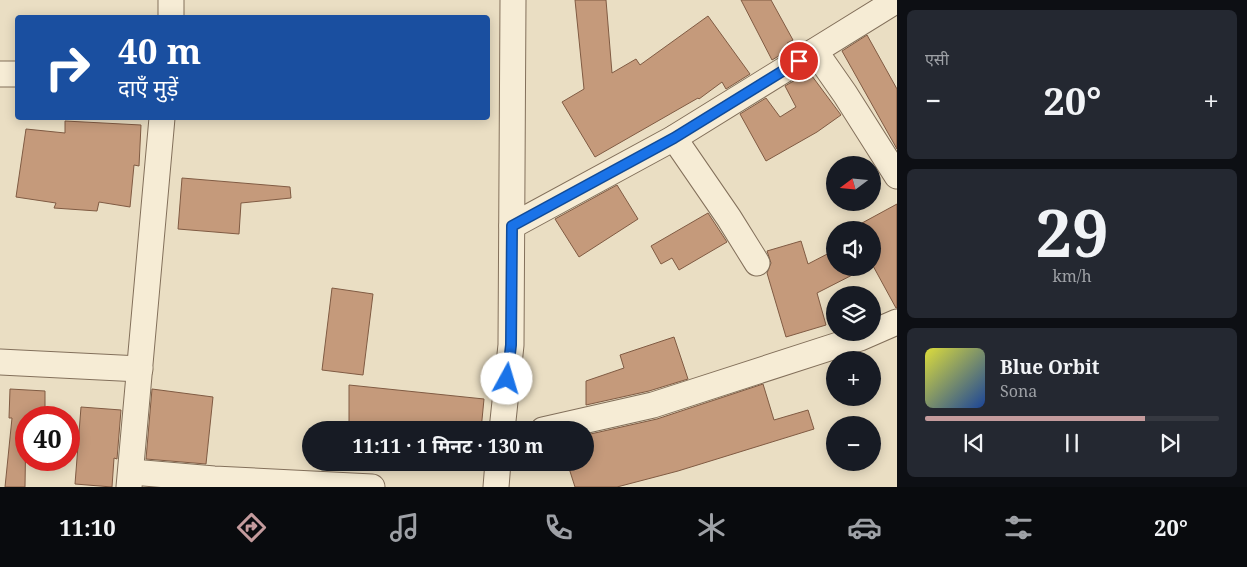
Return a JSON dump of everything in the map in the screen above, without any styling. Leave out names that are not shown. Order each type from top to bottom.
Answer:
[{"type":"street","points":[[171,0],[171,15]]},
{"type":"street","points":[[503,421],[511,345],[513,0]]},
{"type":"street","points":[[512,226],[674,138],[897,0]]},
{"type":"street","points":[[815,51],[897,176]]},
{"type":"street","points":[[0,74],[15,74]]},
{"type":"street","points":[[162,120],[131,479],[214,479],[372,487]]},
{"type":"street","points":[[674,138],[729,218],[757,263]]},
{"type":"street","points":[[583,421],[653,405],[860,338],[897,322]]},
{"type":"street","points":[[0,362],[140,369]]},
{"type":"street","points":[[496,487],[497,471]]},
{"type":"building","points":[[575,0],[606,0],[612,73],[636,59],[640,65],[708,16],[750,74],[726,89],[722,82],[699,99],[595,157],[562,102],[584,89]]},
{"type":"building","points":[[741,0],[771,0],[793,40],[787,43],[792,48],[772,60]]},
{"type":"building","points":[[867,35],[897,89],[897,149],[842,51]]},
{"type":"building","points":[[809,72],[841,115],[817,132],[766,161],[740,114],[766,98],[780,117],[796,107],[785,86]]},
{"type":"building","points":[[65,121],[141,125],[139,166],[134,165],[130,207],[99,202],[97,211],[54,208],[56,203],[16,197],[26,129],[65,133]]},
{"type":"building","points":[[182,178],[290,187],[291,198],[241,203],[239,234],[178,229]]},
{"type":"building","points":[[617,185],[638,219],[579,257],[555,219]]},
{"type":"building","points":[[897,204],[897,308],[879,276],[881,276],[881,221],[866,221]]},
{"type":"building","points":[[708,213],[727,242],[679,270],[672,258],[661,264],[651,246]]},
{"type":"building","points":[[801,241],[808,264],[826,255],[826,276],[850,276],[831,286],[826,286],[826,288],[817,293],[826,325],[786,337],[767,273],[771,263],[767,251]]},
{"type":"building","points":[[332,288],[373,294],[363,375],[322,370]]},
{"type":"building","points":[[674,337],[688,379],[649,391],[586,405],[586,381],[624,368],[620,355]]},
{"type":"building","points":[[763,384],[774,420],[808,410],[814,429],[678,471],[617,487],[575,487],[570,471],[594,471],[594,433],[657,419]]},
{"type":"building","points":[[349,385],[484,399],[482,421],[349,421]]},
{"type":"building","points":[[10,389],[45,391],[45,406],[15,406],[15,471],[25,471],[25,487],[5,487],[12,418],[9,418]]},
{"type":"building","points":[[152,389],[213,397],[206,464],[146,459]]},
{"type":"building","points":[[81,407],[121,410],[117,459],[114,458],[112,487],[75,484],[76,471],[80,471]]},
{"type":"route","points":[[507,379],[511,345],[512,226],[674,138],[799,61]]}]
